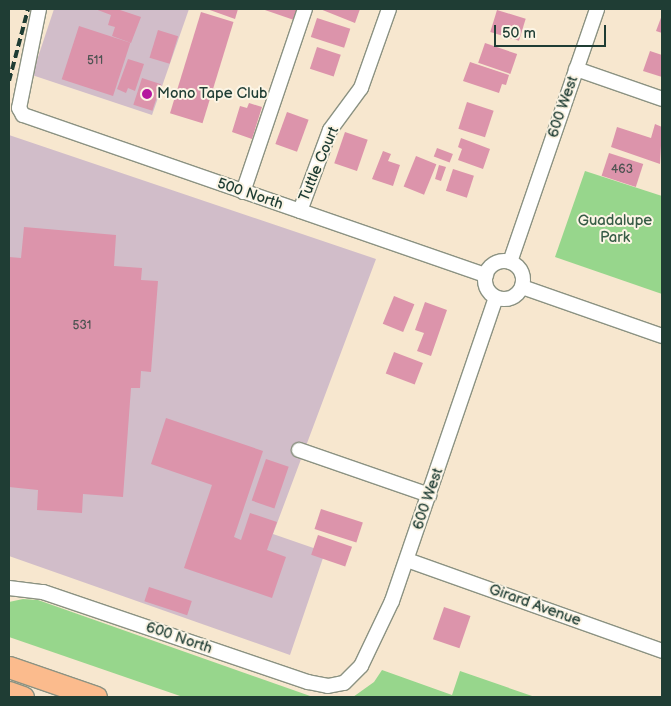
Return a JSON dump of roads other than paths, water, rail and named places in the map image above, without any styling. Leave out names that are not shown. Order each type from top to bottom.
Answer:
[{"type":"main road","points":[[9,667],[96,697]]},
{"type":"main road","points":[[9,692],[23,697]]},
{"type":"street","name":"500 North","points":[[39,9],[18,108],[30,119],[486,275]]},
{"type":"street","points":[[243,192],[305,9]]},
{"type":"street","name":"Tuttle Court","points":[[300,211],[330,130],[361,88],[389,9]]},
{"type":"street","name":"600 West","points":[[510,262],[597,9]]},
{"type":"street","points":[[576,69],[662,99]]},
{"type":"street","points":[[510,262],[520,270],[522,287],[512,298],[496,297],[487,288],[486,275],[495,263],[510,262]]},
{"type":"street","points":[[522,287],[662,336]]},
{"type":"street","name":"600 West","points":[[336,686],[351,679],[361,666],[392,601],[496,297]]},
{"type":"street","points":[[299,450],[429,495]]},
{"type":"street","name":"Girard Avenue","points":[[407,560],[662,651]]},
{"type":"street","name":"600 North","points":[[15,587],[308,682],[336,686]]},
{"type":"railway","points":[[9,81],[28,9]]},
{"type":"place","name":"Mono Tape Club","points":[[147,94]]},
{"type":"park label","name":"Guadalupe Park","points":[[615,228]]}]
